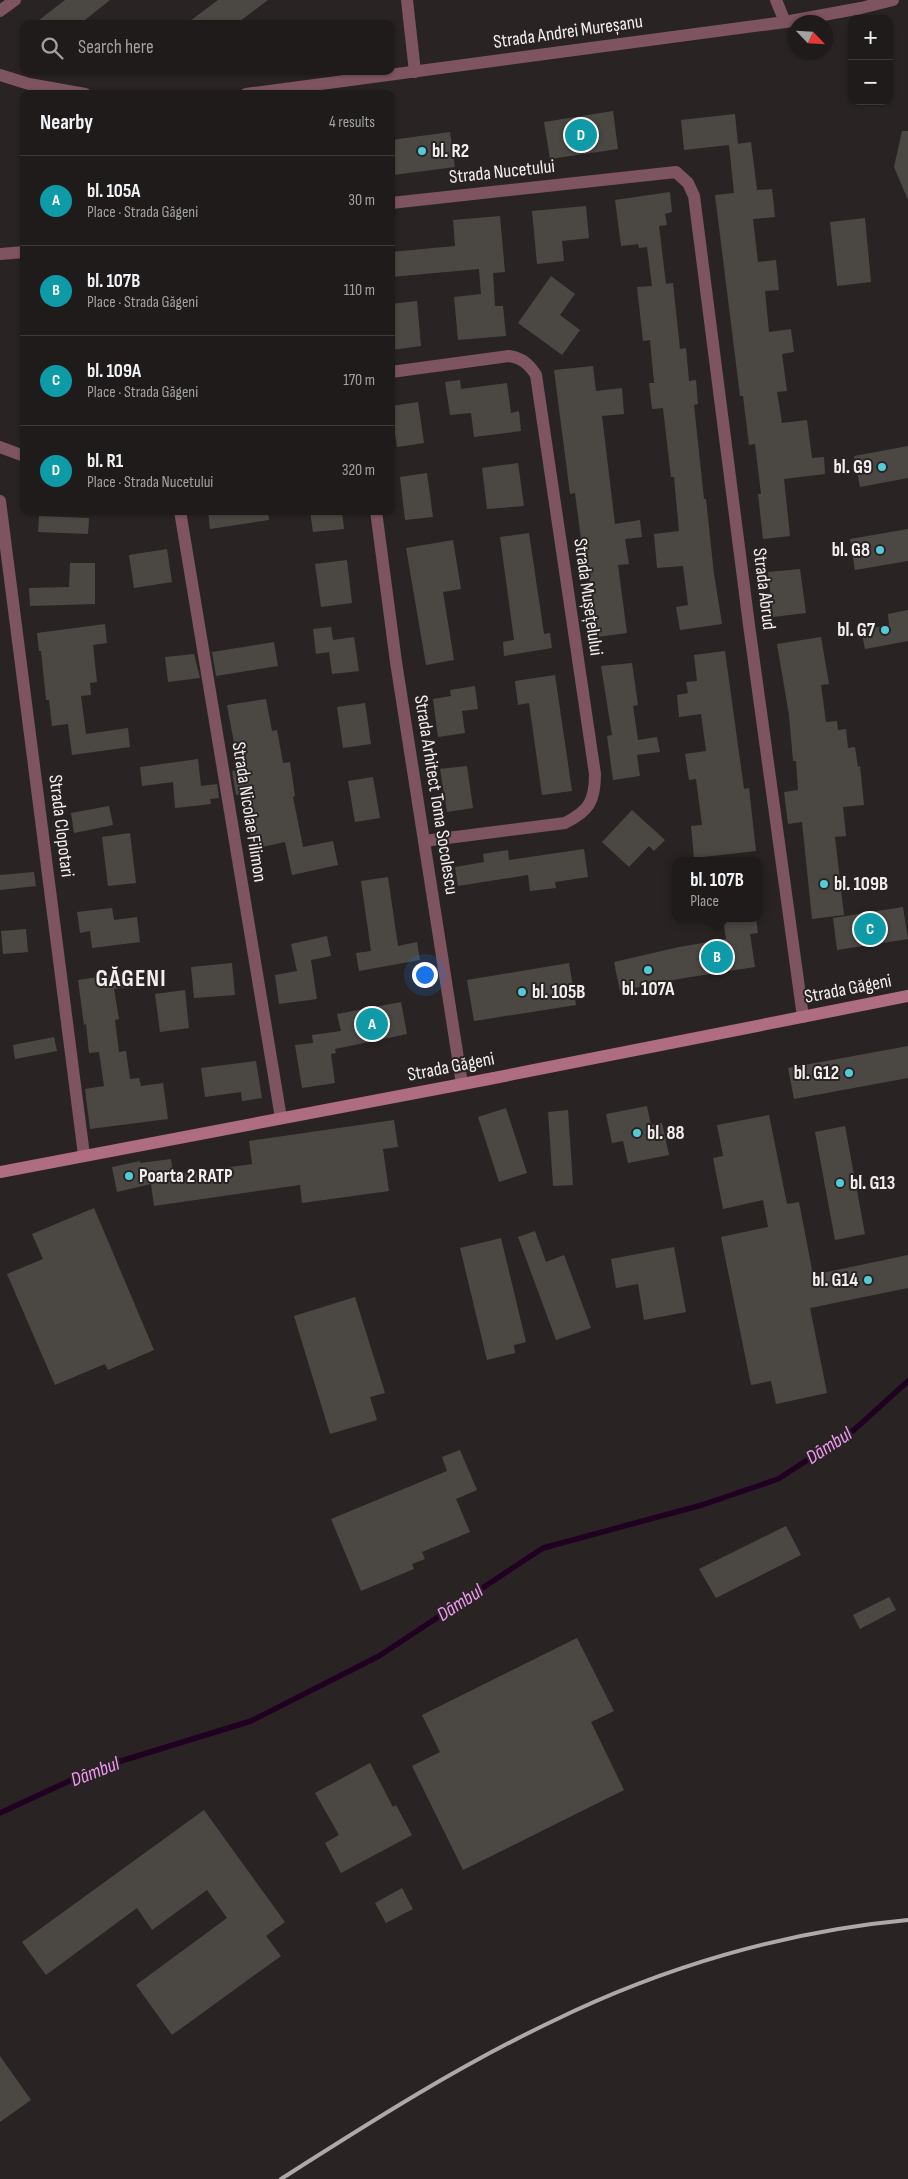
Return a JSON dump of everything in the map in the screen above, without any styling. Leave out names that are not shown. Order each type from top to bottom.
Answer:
[{"type":"main road","name":"Strada Găgeni","points":[[0,1172],[462,1084],[908,996]]},
{"type":"street","points":[[0,11],[15,0]]},
{"type":"street","points":[[406,0],[415,72]]},
{"type":"street","points":[[776,0],[785,22]]},
{"type":"street","name":"Strada Andrei Mureșanu","points":[[395,75],[785,22],[893,0]]},
{"type":"street","points":[[0,75],[29,84],[63,90]]},
{"type":"street","name":"Strada Andrei Mureșanu","points":[[277,90],[392,75]]},
{"type":"street","name":"Strada Nucetului","points":[[395,203],[676,172]]},
{"type":"street","name":"Strada Abrud","points":[[676,172],[688,183],[694,196],[749,624],[803,1017]]},
{"type":"street","points":[[0,254],[20,252]]},
{"type":"street","name":"Strada Mușețelului","points":[[395,371],[509,356],[519,358],[530,366],[536,375],[595,774],[595,789],[591,803],[581,815],[565,823],[424,841]]},
{"type":"street","points":[[0,447],[20,454]]},
{"type":"street","name":"Strada Clopotari","points":[[0,501],[84,1156]]},
{"type":"street","name":"Strada Nicolae Filimon","points":[[180,515],[281,1118]]},
{"type":"street","name":"Strada Arhitect Toma Socolescu","points":[[377,515],[424,841],[462,1084]]},
{"type":"building","points":[[65,0],[110,0],[85,20],[39,20]]},
{"type":"building","points":[[218,0],[268,0],[241,20],[191,20]]},
{"type":"building","points":[[613,111],[618,149],[550,159],[544,122]]},
{"type":"building","points":[[735,114],[738,144],[684,150],[681,120]]},
{"type":"building","points":[[902,131],[908,131],[908,200],[894,167]]},
{"type":"building","name":"bl. R2","points":[[450,132],[455,167],[395,175],[395,139]]},
{"type":"building","points":[[751,142],[757,190],[772,189],[775,217],[753,219],[758,262],[776,260],[779,290],[765,291],[769,332],[791,329],[794,352],[782,354],[787,391],[777,392],[782,423],[807,420],[812,458],[824,457],[825,474],[784,479],[790,536],[763,539],[758,494],[761,494],[755,444],[749,445],[743,396],[740,396],[715,195],[734,193],[729,145]]},
{"type":"building","points":[[670,192],[672,212],[665,214],[667,225],[659,226],[666,284],[673,283],[680,349],[686,348],[689,381],[696,380],[698,404],[694,405],[704,499],[706,499],[714,574],[722,624],[680,630],[676,607],[688,605],[683,566],[657,568],[654,534],[679,531],[674,477],[671,477],[663,408],[652,409],[649,383],[654,383],[650,340],[643,341],[637,287],[652,286],[647,247],[639,248],[638,244],[621,246],[615,200]]},
{"type":"building","points":[[586,206],[589,238],[562,241],[564,261],[537,264],[532,211]]},
{"type":"building","points":[[500,216],[505,272],[493,273],[495,306],[503,306],[506,336],[458,340],[454,297],[481,294],[479,269],[395,277],[395,252],[455,246],[453,220]]},
{"type":"building","points":[[865,218],[871,282],[837,286],[830,222]]},
{"type":"building","points":[[551,276],[575,294],[560,315],[580,330],[562,355],[518,323]]},
{"type":"building","points":[[417,301],[421,346],[395,349],[395,304]]},
{"type":"building","points":[[593,366],[596,391],[622,388],[624,414],[602,416],[615,524],[640,520],[642,537],[625,539],[629,564],[618,565],[627,633],[597,637],[588,569],[585,570],[575,493],[570,494],[554,370]]},
{"type":"building","points":[[460,380],[461,389],[507,383],[511,413],[519,411],[521,431],[474,437],[471,413],[450,415],[445,382]]},
{"type":"building","points":[[418,402],[424,443],[397,447],[395,405]]},
{"type":"building","name":"bl. G9","points":[[908,446],[908,478],[860,487],[854,456]]},
{"type":"building","points":[[518,463],[524,506],[487,509],[482,468]]},
{"type":"building","points":[[427,473],[433,517],[405,520],[400,477]]},
{"type":"building","points":[[208,515],[268,515],[269,520],[210,529]]},
{"type":"building","points":[[311,515],[342,515],[344,529],[313,532]]},
{"type":"building","points":[[39,516],[89,518],[88,534],[38,532]]},
{"type":"building","name":"bl. G8","points":[[908,529],[908,561],[855,570],[850,539]]},
{"type":"building","points":[[529,533],[544,634],[550,633],[552,648],[504,656],[503,642],[514,640],[500,537]]},
{"type":"building","points":[[453,540],[461,589],[443,592],[454,660],[426,665],[406,548]]},
{"type":"building","points":[[167,549],[172,582],[134,588],[129,555]]},
{"type":"building","points":[[347,560],[352,603],[321,607],[315,564]]},
{"type":"building","points":[[70,563],[95,563],[95,604],[30,606],[29,588],[69,587]]},
{"type":"building","points":[[800,569],[806,613],[773,617],[768,572]]},
{"type":"building","name":"bl. G7","points":[[908,610],[908,641],[865,649],[861,630],[889,625],[888,614]]},
{"type":"building","points":[[105,624],[107,643],[93,645],[97,682],[90,683],[91,695],[81,696],[86,734],[128,728],[130,747],[72,755],[68,724],[52,726],[49,700],[46,700],[41,651],[39,651],[37,633]]},
{"type":"building","points":[[331,627],[333,640],[354,637],[359,671],[332,674],[329,652],[316,654],[313,629]]},
{"type":"building","points":[[821,637],[829,684],[821,685],[826,722],[837,721],[838,730],[846,729],[848,748],[855,747],[858,767],[860,766],[864,805],[843,807],[846,836],[835,837],[844,915],[812,919],[802,822],[788,824],[784,792],[798,790],[796,761],[793,761],[789,715],[777,644]]},
{"type":"building","points":[[274,642],[278,666],[216,676],[212,652]]},
{"type":"building","points":[[725,651],[744,789],[749,788],[756,851],[694,857],[691,826],[702,825],[696,779],[689,780],[685,754],[706,751],[701,714],[679,717],[677,695],[688,693],[686,682],[697,681],[694,655]]},
{"type":"building","points":[[194,654],[200,678],[168,682],[165,657]]},
{"type":"building","points":[[632,663],[638,705],[633,706],[638,740],[657,737],[660,752],[637,755],[640,776],[613,780],[607,736],[612,735],[601,666]]},
{"type":"building","points":[[555,675],[572,791],[542,795],[529,703],[518,705],[515,681]]},
{"type":"building","points":[[475,686],[478,709],[462,711],[465,733],[438,737],[433,699],[451,696],[450,690]]},
{"type":"building","points":[[266,699],[272,731],[277,730],[283,763],[290,762],[295,796],[293,797],[303,847],[333,841],[338,865],[292,875],[285,842],[253,849],[242,794],[236,795],[232,771],[239,770],[227,705]]},
{"type":"building","points":[[365,703],[371,744],[343,748],[337,707]]},
{"type":"building","points":[[198,759],[201,786],[217,784],[219,798],[210,799],[211,804],[175,808],[173,782],[142,786],[140,767]]},
{"type":"building","points":[[467,766],[473,808],[447,812],[440,769]]},
{"type":"building","points":[[373,777],[380,818],[355,822],[348,781]]},
{"type":"building","points":[[109,806],[113,825],[74,833],[71,813]]},
{"type":"building","points":[[632,810],[665,840],[654,851],[649,846],[629,867],[602,842]]},
{"type":"building","points":[[130,833],[136,883],[108,886],[102,837]]},
{"type":"building","points":[[584,849],[588,877],[555,882],[556,888],[530,891],[528,875],[458,886],[455,867],[484,862],[483,854],[508,850],[509,860]]},
{"type":"building","points":[[34,872],[36,886],[0,890],[0,875]]},
{"type":"building","points":[[388,877],[398,946],[417,942],[420,960],[359,971],[356,953],[371,951],[361,881]]},
{"type":"building","points":[[903,907],[908,939],[837,950],[833,918]]},
{"type":"building","points":[[112,908],[114,920],[137,917],[140,942],[92,948],[90,931],[80,933],[77,912]]},
{"type":"building","points":[[724,922],[757,922],[758,933],[750,934],[755,967],[684,978],[620,991],[614,962],[679,947],[726,939]]},
{"type":"building","points":[[26,929],[28,952],[3,954],[1,931]]},
{"type":"building","points":[[327,936],[331,956],[311,960],[317,999],[279,1004],[275,975],[297,971],[291,944]]},
{"type":"building","points":[[232,963],[235,995],[194,998],[191,967]]},
{"type":"building","name":"bl. 105B","points":[[569,963],[576,1005],[474,1021],[467,980]]},
{"type":"building","points":[[125,973],[127,987],[114,989],[119,1019],[115,1020],[119,1052],[126,1051],[130,1079],[139,1078],[141,1086],[163,1083],[168,1119],[90,1129],[85,1089],[104,1086],[99,1052],[89,1053],[78,980]]},
{"type":"building","points":[[185,990],[189,1028],[160,1032],[155,994]]},
{"type":"building","points":[[401,1002],[407,1034],[335,1049],[336,1053],[331,1054],[335,1083],[302,1088],[295,1045],[313,1043],[312,1035],[341,1031],[337,1014]]},
{"type":"building","points":[[54,1037],[57,1051],[15,1059],[13,1045]]},
{"type":"building","name":"bl. G12","points":[[908,1046],[908,1078],[794,1099],[788,1068]]},
{"type":"building","points":[[256,1061],[262,1098],[242,1101],[241,1092],[205,1097],[201,1068]]},
{"type":"building","name":"bl. 88","points":[[647,1106],[651,1125],[662,1123],[669,1155],[628,1163],[623,1141],[612,1143],[606,1114]]},
{"type":"building","points":[[506,1108],[527,1173],[499,1182],[478,1117]]},
{"type":"building","points":[[568,1110],[573,1185],[553,1186],[548,1112]]},
{"type":"building","points":[[769,1115],[787,1204],[799,1202],[813,1275],[908,1255],[908,1288],[810,1308],[827,1393],[776,1404],[771,1381],[751,1385],[721,1237],[768,1227],[763,1200],[723,1209],[713,1158],[723,1156],[717,1125]]},
{"type":"building","points":[[394,1120],[398,1147],[383,1149],[389,1191],[302,1203],[300,1185],[154,1206],[151,1184],[117,1192],[112,1167],[140,1161],[140,1163],[171,1159],[173,1175],[252,1164],[249,1141]]},
{"type":"building","name":"bl. G13","points":[[845,1126],[865,1234],[835,1240],[815,1132]]},
{"type":"building","points":[[94,1208],[154,1350],[108,1370],[105,1364],[55,1385],[7,1274],[43,1259],[32,1234]]},
{"type":"building","points":[[535,1231],[546,1262],[564,1255],[591,1328],[556,1340],[518,1237]]},
{"type":"building","points":[[501,1238],[526,1342],[514,1345],[515,1353],[487,1360],[460,1248]]},
{"type":"building","points":[[674,1247],[686,1312],[644,1320],[638,1284],[616,1288],[611,1259]]},
{"type":"building","points":[[355,1297],[385,1393],[370,1397],[377,1420],[330,1434],[294,1316]]},
{"type":"building","points":[[460,1450],[477,1490],[456,1499],[470,1532],[422,1552],[425,1559],[412,1564],[414,1569],[361,1591],[331,1519],[447,1471],[442,1457]]},
{"type":"building","points":[[786,1526],[801,1555],[716,1598],[699,1569]]},
{"type":"building","points":[[889,1597],[896,1610],[860,1629],[853,1615]]},
{"type":"building","points":[[577,1638],[614,1711],[591,1722],[624,1790],[463,1870],[412,1766],[440,1752],[422,1715]]},
{"type":"building","points":[[370,1763],[393,1807],[396,1805],[412,1835],[341,1873],[325,1843],[339,1835],[315,1793]]},
{"type":"building","points":[[204,1810],[285,1922],[266,1936],[281,1956],[172,2035],[136,1985],[227,1918],[207,1890],[152,1930],[137,1908],[46,1975],[22,1942]]},
{"type":"building","points":[[402,1888],[413,1909],[386,1923],[375,1903]]},
{"type":"building","points":[[0,2056],[31,2100],[0,2122]]},
{"type":"waterway","name":"Dâmbul","points":[[0,1813],[95,1769],[251,1721],[379,1656],[543,1548],[702,1505],[778,1479],[854,1430],[908,1381]]},
{"type":"railway","points":[[281,2179],[448,2076],[553,2021],[638,1984],[726,1954],[771,1943],[862,1925],[908,1920]]},
{"type":"place","name":"bl. R1","points":[[581,135]]},
{"type":"place","name":"bl. R2","points":[[422,151]]},
{"type":"place","name":"bl. G9","points":[[882,467]]},
{"type":"place","name":"bl. G8","points":[[880,550]]},
{"type":"place","name":"bl. G7","points":[[885,630]]},
{"type":"place","name":"bl. 109B","points":[[824,884]]},
{"type":"place","name":"bl. 109A","points":[[870,929]]},
{"type":"place","name":"bl. 107B","points":[[717,957]]},
{"type":"place","name":"bl. 107A","points":[[648,970]]},
{"type":"place","name":"bl. 105B","points":[[522,992]]},
{"type":"place","name":"bl. 105A","points":[[372,1024]]},
{"type":"place","name":"bl. G12","points":[[849,1073]]},
{"type":"place","name":"bl. 88","points":[[637,1133]]},
{"type":"place","name":"Poarta 2 RATP","points":[[129,1176]]},
{"type":"place","name":"bl. G13","points":[[840,1183]]},
{"type":"place","name":"bl. G14","points":[[868,1280]]},
{"type":"district","name":"GĂGENI","points":[[131,978]]}]
